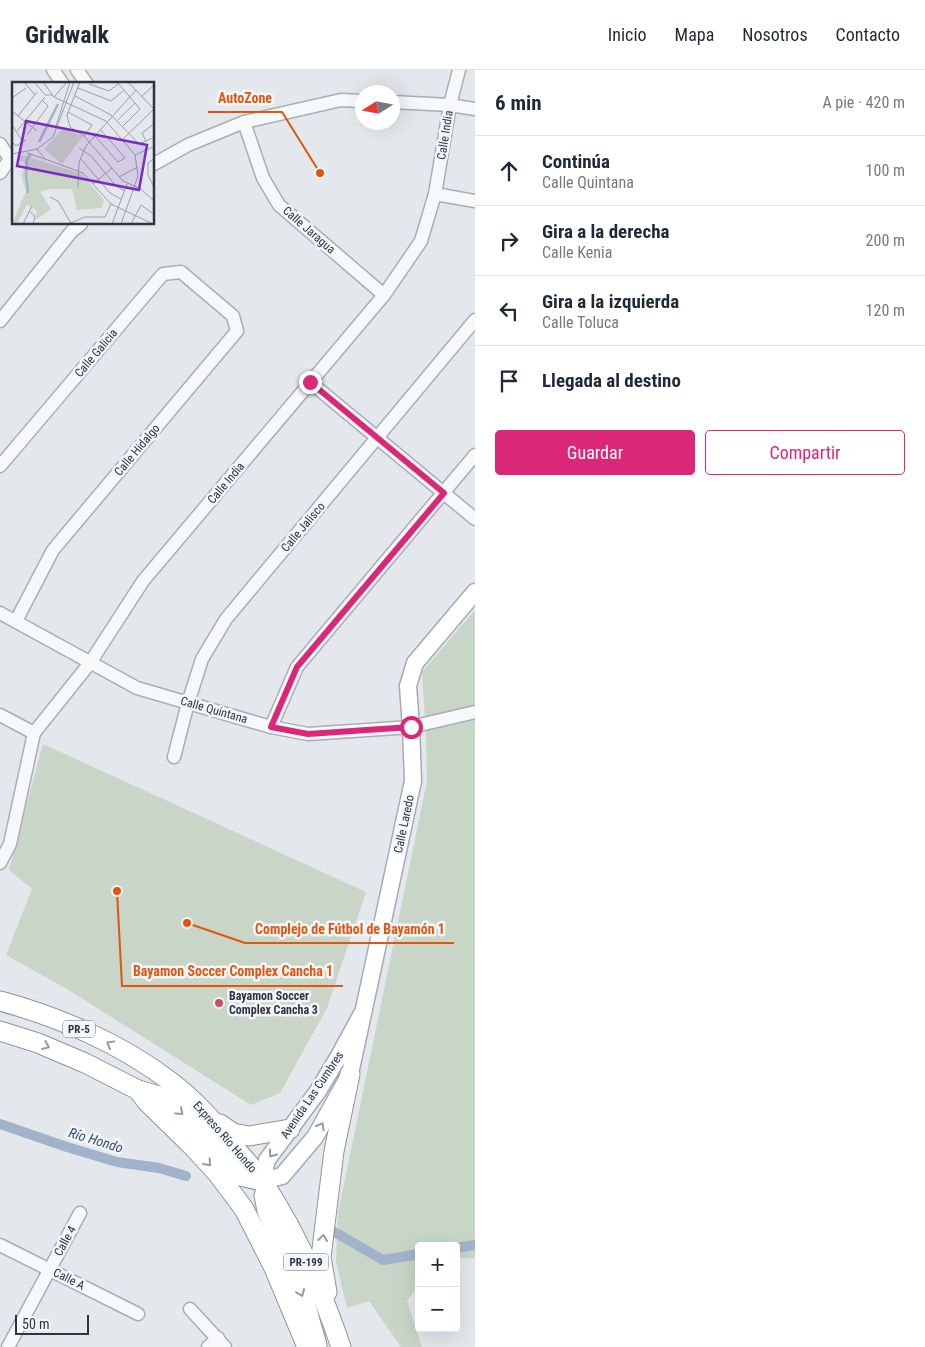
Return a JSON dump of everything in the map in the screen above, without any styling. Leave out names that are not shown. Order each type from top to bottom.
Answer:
[{"type":"highway","name":"Expreso Río Hondo","points":[[0,1001],[60,1020],[110,1044],[171,1082],[212,1118],[262,1181]]},
{"type":"highway","name":"PR-5","points":[[0,1031],[38,1043],[85,1063],[138,1090],[146,1102],[217,1173],[244,1209]]},
{"type":"highway","points":[[332,1320],[321,1257],[334,1151],[350,1074]]},
{"type":"highway","points":[[138,1090],[160,1096],[170,1104],[198,1129],[236,1175],[262,1181],[266,1211],[303,1296],[317,1347]]},
{"type":"highway","points":[[212,1118],[239,1136],[290,1129]]},
{"type":"highway","name":"PR-199","points":[[262,1181],[292,1230],[332,1320],[341,1347]]},
{"type":"highway","name":"PR-199","points":[[244,1209],[274,1268],[306,1347]]},
{"type":"main road","name":"Calle Laredo","points":[[350,1074],[412,781],[408,686],[414,663],[475,592]]},
{"type":"main road","name":"Avenida Las Cumbres","points":[[350,1074],[315,1137],[282,1176],[262,1181],[267,1160],[340,1056],[364,1010]]},
{"type":"street","points":[[53,70],[62,82]]},
{"type":"street","points":[[77,70],[86,82]]},
{"type":"street","name":"Calle India","points":[[0,863],[10,844],[34,733],[90,663],[143,581],[384,295],[421,241],[435,194],[450,105],[459,70]]},
{"type":"street","points":[[155,163],[188,144],[244,122],[341,100],[355,101]]},
{"type":"street","points":[[400,102],[450,105],[475,109]]},
{"type":"street","name":"Calle Jaragua","points":[[244,122],[263,178],[280,204],[384,295]]},
{"type":"street","points":[[0,144],[10,160],[0,173]]},
{"type":"street","points":[[435,194],[475,201]]},
{"type":"street","points":[[0,321],[79,225]]},
{"type":"street","name":"Calle Galicia","points":[[0,466],[163,274],[181,272],[202,289]]},
{"type":"street","name":"Calle Hidalgo","points":[[16,621],[53,550],[237,331],[233,316],[202,289]]},
{"type":"street","name":"Calle Jalisco","points":[[174,758],[202,659],[226,619],[475,320]]},
{"type":"street","points":[[310,382],[475,520]]},
{"type":"street","points":[[271,727],[297,667],[475,455]]},
{"type":"street","name":"Calle Quintana","points":[[0,613],[137,688],[271,727],[308,734],[411,727],[475,712]]},
{"type":"street","points":[[0,715],[34,733]]},
{"type":"street","name":"Calle 4","points":[[8,1347],[80,1214]]},
{"type":"street","name":"Calle A","points":[[0,1245],[138,1314]]},
{"type":"street","points":[[190,1309],[222,1343],[208,1347]]},
{"type":"green space","points":[[475,610],[475,1258],[460,1258],[460,1242],[415,1242],[415,1290],[407,1301],[415,1326],[415,1332],[417,1332],[422,1347],[401,1347],[369,1301],[347,1308],[336,1262],[338,1213],[427,781],[422,672]]},
{"type":"green space","points":[[43,744],[366,892],[327,1008],[280,1093],[251,1105],[67,989],[6,955],[32,889],[9,870]]},
{"type":"waterway","name":"Río Hondo","points":[[0,1124],[117,1162],[159,1168],[186,1176]]},
{"type":"waterway","name":"Río Hondo","points":[[329,1229],[383,1260],[415,1255]]},
{"type":"waterway","name":"Río Hondo","points":[[460,1247],[475,1245]]},
{"type":"place","name":"AutoZone","points":[[320,173]]},
{"type":"place","name":"Bayamon Soccer Complex Cancha 1","points":[[117,891]]},
{"type":"place","name":"Complejo de Fútbol de Bayamón 1","points":[[187,923]]},
{"type":"place","name":"Bayamon Soccer Complex Cancha 3","points":[[219,1003]]},
{"type":"route","points":[[310,382],[444,493],[297,667],[271,727],[308,734],[411,727]]}]
